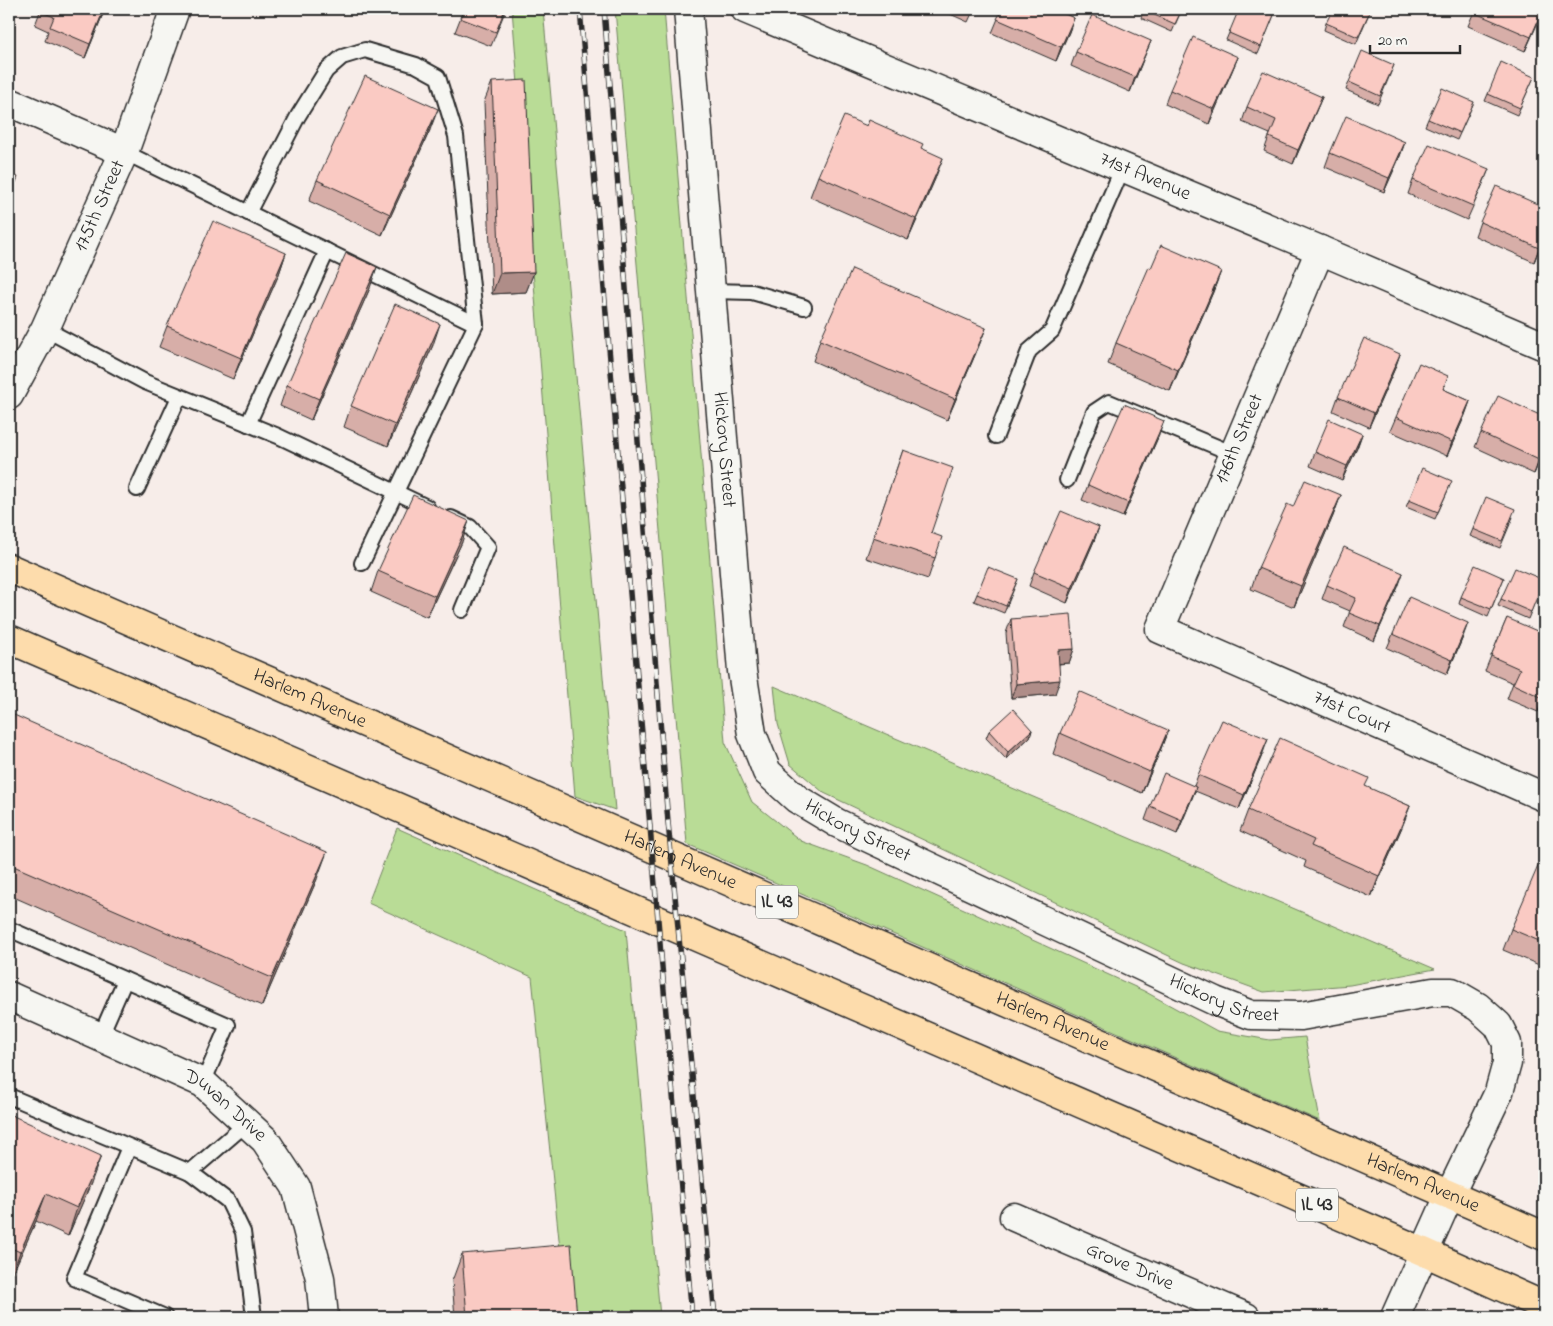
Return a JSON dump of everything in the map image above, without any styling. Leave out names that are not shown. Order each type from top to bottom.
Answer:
[{"type":"main road","name":"Harlem Avenue","points":[[9,568],[1544,1236]]},
{"type":"main road","name":"IL 43","points":[[9,639],[1424,1252],[1544,1306]]},
{"type":"street","name":"175th Street","points":[[9,395],[45,329],[124,152],[175,9]]},
{"type":"street","name":"Hickory Street","points":[[688,9],[742,671],[752,734],[767,772],[797,799],[837,824],[1215,1001],[1251,1015],[1301,1016],[1433,992],[1452,992],[1478,1007],[1498,1025],[1507,1043],[1506,1064],[1499,1092],[1450,1194],[1395,1317]]},
{"type":"street","name":"71st Avenue","points":[[746,9],[1544,346]]},
{"type":"street","points":[[9,102],[124,152]]},
{"type":"street","name":"176th Street","points":[[1160,629],[1320,250]]},
{"type":"street","name":"71st Court","points":[[1160,629],[1544,797]]},
{"type":"street","name":"Duvan Drive","points":[[9,996],[203,1083],[265,1140],[296,1187],[320,1278],[324,1317]]},
{"type":"street","name":"Grove Drive","points":[[1014,1217],[1246,1317]]},
{"type":"lane","points":[[248,213],[298,116],[326,71],[342,58],[365,50],[416,65],[438,77],[456,136],[476,324],[362,563]]},
{"type":"lane","points":[[124,152],[476,324]]},
{"type":"lane","points":[[996,436],[1029,351],[1052,331],[1123,167]]},
{"type":"lane","points":[[248,424],[327,251]]},
{"type":"lane","points":[[711,291],[752,292],[804,307]]},
{"type":"lane","points":[[45,329],[145,382],[278,436],[470,527],[488,547],[462,610]]},
{"type":"lane","points":[[137,489],[179,397]]},
{"type":"lane","points":[[1067,480],[1094,412],[1109,402],[1234,454]]},
{"type":"lane","points":[[9,929],[228,1025],[203,1083]]},
{"type":"lane","points":[[100,1037],[125,980]]},
{"type":"lane","points":[[9,1096],[190,1172],[228,1201],[243,1232],[254,1317]]},
{"type":"lane","points":[[190,1172],[247,1123]]},
{"type":"lane","points":[[129,1147],[74,1278],[165,1317]]},
{"type":"green space","points":[[512,9],[543,9],[615,810],[575,796]]},
{"type":"green space","points":[[615,9],[664,9],[725,742],[752,802],[801,841],[867,865],[1028,938],[1144,991],[1217,1031],[1270,1040],[1305,1037],[1320,1121],[687,844]]},
{"type":"green space","points":[[774,686],[1435,969],[1350,985],[1264,992],[1184,963],[824,793],[790,764],[778,724]]},
{"type":"green space","points":[[397,828],[626,930],[660,1317],[567,1317],[532,977],[368,903]]},
{"type":"building","points":[[41,9],[104,9],[90,44],[50,27],[54,17],[40,11]]},
{"type":"building","points":[[464,9],[505,9],[496,32],[460,18]]},
{"type":"building","points":[[1002,9],[1056,9],[1074,18],[1061,47],[997,19]]},
{"type":"building","points":[[1144,9],[1182,9],[1175,24]]},
{"type":"building","points":[[1239,9],[1261,9],[1274,15],[1261,47],[1229,33]]},
{"type":"building","points":[[1333,9],[1371,9],[1358,37],[1326,23]]},
{"type":"building","points":[[1475,9],[1543,9],[1531,37],[1473,12]]},
{"type":"building","points":[[1092,15],[1151,41],[1135,77],[1076,52]]},
{"type":"building","points":[[1193,37],[1238,57],[1214,109],[1170,90]]},
{"type":"building","points":[[1362,51],[1394,65],[1380,96],[1349,82]]},
{"type":"building","points":[[1501,62],[1534,77],[1520,108],[1488,94]]},
{"type":"building","points":[[1263,71],[1322,97],[1298,150],[1269,137],[1276,120],[1247,107]]},
{"type":"building","points":[[365,76],[438,109],[390,214],[317,180]]},
{"type":"building","points":[[526,80],[534,272],[500,273],[492,82]]},
{"type":"building","points":[[1442,88],[1474,102],[1460,133],[1428,119]]},
{"type":"building","points":[[844,116],[867,126],[869,120],[923,144],[921,148],[943,158],[916,219],[818,176]]},
{"type":"building","points":[[1346,116],[1405,142],[1389,178],[1330,153]]},
{"type":"building","points":[[1429,144],[1489,169],[1473,206],[1413,180]]},
{"type":"building","points":[[9,174],[18,177],[9,200]]},
{"type":"building","points":[[1496,186],[1544,207],[1544,235],[1539,248],[1480,222]]},
{"type":"building","points":[[213,221],[286,253],[241,358],[167,326]]},
{"type":"building","points":[[1161,245],[1221,271],[1178,370],[1116,343],[1149,267],[1151,268]]},
{"type":"building","points":[[346,253],[377,267],[319,399],[287,385]]},
{"type":"building","points":[[852,269],[986,328],[955,399],[820,340]]},
{"type":"building","points":[[395,304],[440,324],[395,425],[351,406]]},
{"type":"building","points":[[1364,338],[1400,354],[1374,413],[1338,397]]},
{"type":"building","points":[[1419,363],[1448,376],[1443,389],[1470,401],[1452,442],[1396,417]]},
{"type":"building","points":[[1498,396],[1544,417],[1544,448],[1539,460],[1481,433]]},
{"type":"building","points":[[1124,404],[1164,421],[1128,503],[1088,485]]},
{"type":"building","points":[[1329,419],[1362,434],[1347,466],[1315,452]]},
{"type":"building","points":[[903,450],[953,468],[931,533],[942,537],[935,558],[873,537]]},
{"type":"building","points":[[1422,468],[1452,481],[1438,512],[1409,500]]},
{"type":"building","points":[[1305,480],[1341,495],[1301,586],[1258,568],[1287,504],[1293,507]]},
{"type":"building","points":[[413,495],[469,521],[435,596],[378,571]]},
{"type":"building","points":[[1486,497],[1515,509],[1502,541],[1473,529]]},
{"type":"building","points":[[1061,511],[1099,527],[1072,588],[1034,572]]},
{"type":"building","points":[[1344,547],[1403,573],[1380,626],[1349,613],[1356,598],[1327,585]]},
{"type":"building","points":[[1475,565],[1504,578],[1491,609],[1461,597]]},
{"type":"building","points":[[988,567],[1018,579],[1006,606],[977,594]]},
{"type":"building","points":[[1515,568],[1544,580],[1531,612],[1501,599]]},
{"type":"building","points":[[1409,597],[1468,623],[1452,660],[1393,634]]},
{"type":"building","points":[[1071,614],[1074,649],[1058,650],[1060,680],[1016,684],[1011,619]]},
{"type":"building","points":[[1507,618],[1544,634],[1543,698],[1513,684],[1520,669],[1491,656]]},
{"type":"building","points":[[1079,691],[1168,730],[1150,772],[1060,733]]},
{"type":"building","points":[[1013,709],[1032,730],[1008,752],[989,731]]},
{"type":"building","points":[[14,715],[327,852],[272,978],[9,864],[9,726]]},
{"type":"building","points":[[1222,720],[1268,739],[1244,795],[1198,775]]},
{"type":"building","points":[[1280,738],[1369,778],[1365,786],[1410,806],[1379,876],[1311,846],[1314,840],[1248,810]]},
{"type":"building","points":[[1164,773],[1196,787],[1182,820],[1150,806]]},
{"type":"building","points":[[1542,857],[1544,858],[1544,943],[1511,929]]},
{"type":"building","points":[[9,1114],[101,1156],[77,1208],[46,1194],[20,1252],[9,1247]]},
{"type":"building","points":[[571,1244],[577,1317],[467,1317],[462,1254]]},
{"type":"railway","points":[[580,9],[692,1317]]},
{"type":"railway","points":[[604,9],[668,822],[715,1317]]}]
